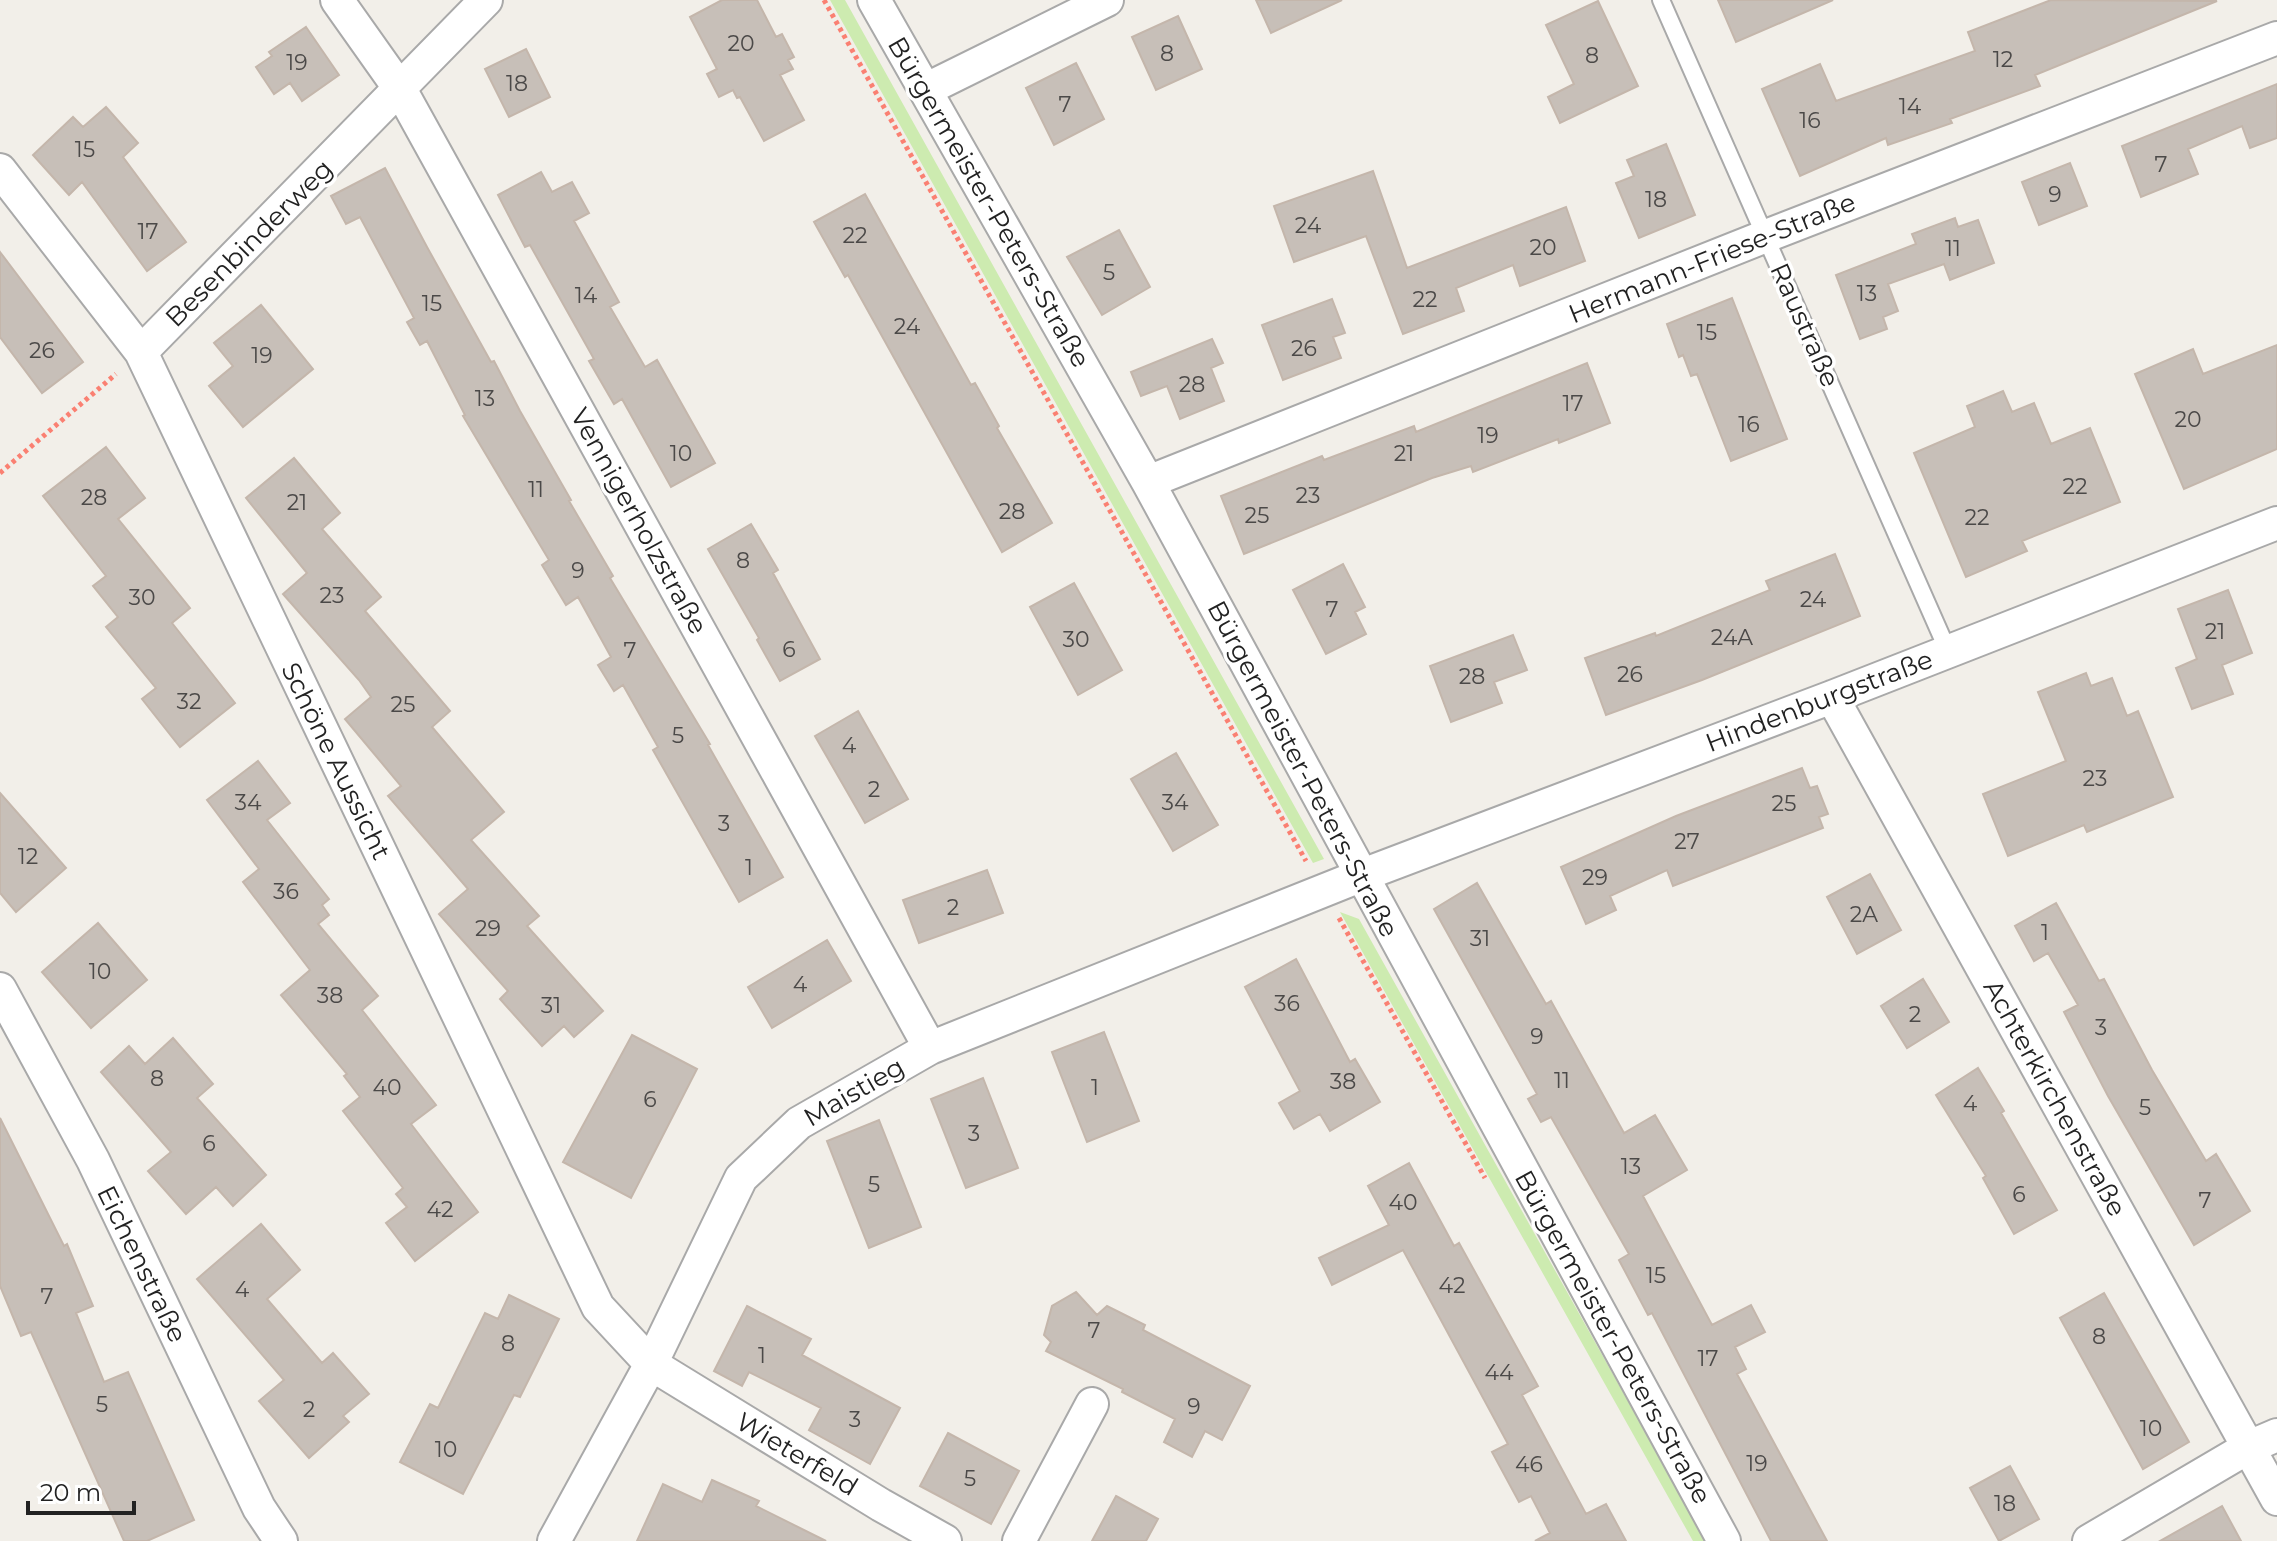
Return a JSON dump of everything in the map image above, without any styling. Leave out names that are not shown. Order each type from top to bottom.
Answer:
[{"type":"street","name":"Vennigerholzstraße","points":[[337,0],[400,89],[930,1048]]},
{"type":"street","name":"Besenbinderweg","points":[[141,352],[486,0]]},
{"type":"street","name":"Bürgermeister-Peters-Straße","points":[[874,0],[1148,482],[1724,1541]]},
{"type":"street","points":[[925,90],[1107,0]]},
{"type":"street","name":"Hermann-Friese-Straße","points":[[1148,482],[1766,236],[2277,38]]},
{"type":"street","name":"Schöne Aussicht","points":[[0,170],[141,352],[598,1307],[651,1364]]},
{"type":"street","name":"Hindenburgstraße","points":[[1360,876],[1832,697],[2277,523]]},
{"type":"street","name":"Achterkirchenstraße","points":[[1832,697],[2263,1441],[2277,1499]]},
{"type":"street","name":"Maistieg","points":[[554,1541],[651,1364],[741,1178],[799,1123],[930,1048],[1360,876]]},
{"type":"street","name":"Eichenstraße","points":[[0,989],[93,1160],[259,1508],[281,1541]]},
{"type":"street","name":"Wieterfeld","points":[[651,1364],[945,1541]]},
{"type":"street","points":[[1019,1541],[1092,1404]]},
{"type":"street","points":[[2089,1541],[2263,1441]]},
{"type":"lane","name":"Raustraße","points":[[1661,0],[1948,651]]},
{"type":"path","points":[[824,0],[1486,1181]]},
{"type":"path","points":[[0,473],[141,352]]},
{"type":"green space","points":[[830,0],[845,0],[1324,859],[1313,863]]},
{"type":"green space","points":[[1340,912],[1359,919],[1706,1541],[1693,1541]]},
{"type":"building","points":[[722,0],[757,0],[776,37],[782,34],[794,57],[788,60],[793,69],[780,75],[804,120],[764,141],[733,90],[719,97],[707,74],[717,69],[690,17]]},
{"type":"building","points":[[1256,0],[1342,0],[1271,33]]},
{"type":"building","points":[[1718,0],[1833,0],[1736,42]]},
{"type":"building","points":[[2051,0],[2217,1],[2035,75],[2040,86],[1950,119],[1952,123],[1888,145],[1886,138],[1800,176],[1762,89],[1820,64],[1836,101],[1975,51],[1968,32]]},
{"type":"building","points":[[1598,1],[1638,86],[1560,123],[1548,97],[1574,84],[1546,25]]},
{"type":"building","points":[[1178,16],[1202,69],[1156,90],[1132,37]]},
{"type":"building","points":[[306,27],[339,75],[302,101],[290,83],[274,94],[256,67],[272,56],[269,52]]},
{"type":"building","points":[[526,49],[550,97],[509,117],[485,69]]},
{"type":"building","points":[[1076,63],[1104,119],[1054,145],[1026,88]]},
{"type":"building","points":[[2277,84],[2277,138],[2250,148],[2242,126],[2188,149],[2198,174],[2141,197],[2122,146]]},
{"type":"building","points":[[106,107],[138,143],[123,157],[186,242],[147,271],[82,182],[69,195],[33,155],[73,117],[83,127]]},
{"type":"building","points":[[1666,144],[1695,215],[1639,238],[1616,183],[1634,176],[1627,160]]},
{"type":"building","points":[[2070,163],[2087,206],[2039,225],[2022,182]]},
{"type":"building","points":[[385,168],[613,576],[610,578],[710,744],[783,877],[739,902],[653,750],[658,747],[623,685],[614,691],[598,665],[611,657],[578,597],[566,605],[542,565],[549,560],[463,416],[427,341],[420,345],[407,322],[414,318],[360,217],[346,224],[331,196]]},
{"type":"building","points":[[1373,171],[1407,268],[1566,207],[1585,261],[1520,286],[1513,265],[1456,288],[1464,311],[1403,334],[1366,236],[1294,262],[1274,206]]},
{"type":"building","points":[[541,172],[552,192],[572,182],[589,213],[574,221],[619,302],[610,307],[645,367],[657,360],[715,463],[671,487],[622,399],[614,404],[589,361],[594,359],[530,245],[525,247],[498,195]]},
{"type":"building","points":[[865,194],[1052,523],[1002,552],[848,275],[845,277],[814,222]]},
{"type":"building","points":[[1955,218],[1958,227],[1978,220],[1994,263],[1950,280],[1944,264],[1888,284],[1898,311],[1883,317],[1887,329],[1860,339],[1836,275],[1916,244],[1912,234]]},
{"type":"building","points":[[1119,230],[1150,287],[1102,315],[1067,257]]},
{"type":"building","points":[[0,252],[83,362],[42,393],[0,337]]},
{"type":"building","points":[[1732,298],[1787,439],[1731,461],[1697,374],[1691,376],[1683,355],[1679,357],[1667,324]]},
{"type":"building","points":[[1332,299],[1345,333],[1333,337],[1341,358],[1283,380],[1262,325]]},
{"type":"building","points":[[261,305],[313,369],[243,427],[209,386],[233,366],[214,343]]},
{"type":"building","points":[[1212,339],[1223,363],[1211,368],[1224,401],[1180,419],[1167,386],[1141,396],[1131,372]]},
{"type":"building","points":[[2277,345],[2277,449],[2184,489],[2135,374],[2193,349],[2203,374]]},
{"type":"building","points":[[1587,363],[1610,423],[1559,443],[1558,439],[1473,472],[1471,466],[1432,478],[1244,554],[1221,496],[1322,456],[1324,460],[1414,426],[1416,432]]},
{"type":"building","points":[[2003,391],[2012,412],[2034,403],[2051,444],[2090,428],[2120,502],[2022,541],[2027,551],[1966,577],[1914,453],[1975,427],[1967,406]]},
{"type":"building","points":[[106,447],[145,498],[118,519],[190,608],[172,623],[235,703],[180,747],[142,699],[156,688],[106,627],[118,617],[93,586],[106,576],[43,496]]},
{"type":"building","points":[[294,458],[340,513],[322,529],[381,597],[365,611],[450,711],[432,727],[504,812],[471,840],[539,916],[527,926],[603,1011],[574,1037],[564,1026],[542,1046],[500,999],[508,991],[439,914],[468,889],[388,796],[401,786],[345,719],[371,697],[283,594],[307,573],[246,498]]},
{"type":"building","points":[[751,524],[778,570],[773,573],[820,659],[780,681],[708,549]]},
{"type":"building","points":[[1835,554],[1860,616],[1606,715],[1585,658],[1655,633],[1656,636],[1770,590],[1766,581]]},
{"type":"building","points":[[1343,564],[1365,607],[1355,612],[1366,634],[1326,654],[1293,590]]},
{"type":"building","points":[[1074,583],[1122,670],[1078,695],[1030,607]]},
{"type":"building","points":[[2228,590],[2252,653],[2222,665],[2233,694],[2192,709],[2176,668],[2197,659],[2178,609]]},
{"type":"building","points":[[1513,635],[1527,670],[1494,682],[1502,703],[1451,722],[1430,666]]},
{"type":"building","points":[[2086,673],[2091,686],[2112,678],[2127,716],[2138,711],[2173,797],[2087,832],[2084,825],[2008,856],[1983,794],[2066,761],[2038,692]]},
{"type":"building","points":[[858,711],[908,799],[865,823],[815,736]]},
{"type":"building","points":[[1176,753],[1218,825],[1173,851],[1131,779]]},
{"type":"building","points":[[258,761],[290,803],[267,820],[329,899],[322,905],[329,915],[318,924],[378,996],[362,1010],[436,1105],[411,1124],[478,1212],[415,1261],[386,1223],[407,1207],[396,1194],[403,1188],[343,1111],[360,1097],[344,1076],[347,1074],[281,995],[310,970],[243,882],[259,869],[207,800]]},
{"type":"building","points":[[1802,768],[1810,788],[1817,786],[1828,814],[1819,817],[1823,828],[1673,886],[1667,870],[1610,896],[1616,910],[1586,924],[1561,867],[1676,816]]},
{"type":"building","points":[[0,793],[66,868],[16,912],[0,893]]},
{"type":"building","points":[[987,870],[1003,913],[919,943],[903,900]]},
{"type":"building","points":[[1870,874],[1901,930],[1857,954],[1827,897]]},
{"type":"building","points":[[1477,883],[1546,1004],[1551,1001],[1624,1133],[1655,1115],[1687,1170],[1643,1196],[1712,1325],[1751,1305],[1765,1332],[1735,1347],[1746,1369],[1737,1374],[1827,1541],[1771,1541],[1652,1313],[1648,1315],[1619,1260],[1629,1254],[1551,1117],[1541,1122],[1528,1099],[1537,1094],[1434,909]]},
{"type":"building","points":[[2056,903],[2099,981],[2104,979],[2152,1070],[2206,1161],[2216,1154],[2250,1211],[2194,1245],[2108,1096],[2064,1012],[2078,1005],[2048,953],[2034,961],[2015,926]]},
{"type":"building","points":[[98,923],[147,980],[91,1028],[42,972]]},
{"type":"building","points":[[827,940],[851,981],[772,1028],[748,987]]},
{"type":"building","points":[[1296,959],[1350,1062],[1355,1059],[1380,1102],[1330,1131],[1320,1114],[1294,1129],[1279,1103],[1300,1091],[1245,987]]},
{"type":"building","points":[[1923,979],[1949,1022],[1907,1048],[1881,1006]]},
{"type":"building","points":[[1104,1032],[1139,1121],[1087,1142],[1052,1052]]},
{"type":"building","points":[[632,1035],[697,1069],[631,1198],[563,1162]]},
{"type":"building","points":[[173,1038],[213,1084],[197,1098],[266,1175],[233,1206],[216,1187],[186,1214],[148,1171],[171,1152],[101,1072],[129,1046],[145,1064]]},
{"type":"building","points":[[1978,1068],[2057,1210],[2014,1234],[1983,1178],[1986,1176],[1936,1095]]},
{"type":"building","points":[[983,1078],[1018,1168],[966,1188],[931,1099]]},
{"type":"building","points":[[0,1118],[64,1246],[67,1244],[93,1306],[76,1313],[104,1382],[128,1372],[194,1520],[147,1541],[124,1541],[31,1332],[21,1336],[0,1286]]},
{"type":"building","points":[[879,1120],[921,1227],[869,1248],[827,1141]]},
{"type":"building","points":[[1409,1163],[1454,1246],[1459,1243],[1538,1386],[1522,1395],[1586,1514],[1606,1504],[1626,1541],[1535,1541],[1550,1533],[1531,1496],[1519,1502],[1492,1452],[1508,1444],[1403,1250],[1332,1285],[1319,1258],[1389,1225],[1368,1186]]},
{"type":"building","points":[[261,1224],[300,1270],[267,1299],[322,1363],[333,1353],[369,1394],[343,1416],[349,1422],[309,1458],[259,1401],[284,1380],[197,1279]]},
{"type":"building","points":[[1076,1292],[1097,1315],[1107,1306],[1145,1325],[1143,1330],[1250,1386],[1222,1440],[1205,1431],[1192,1457],[1164,1442],[1175,1419],[1046,1351],[1051,1342],[1044,1335],[1052,1306]]},
{"type":"building","points":[[2104,1293],[2189,1442],[2143,1469],[2060,1318]]},
{"type":"building","points":[[509,1295],[559,1319],[520,1397],[514,1395],[463,1494],[400,1462],[430,1404],[438,1408],[485,1313],[498,1319]]},
{"type":"building","points":[[747,1306],[811,1339],[802,1355],[900,1408],[870,1464],[809,1430],[821,1408],[749,1372],[742,1386],[714,1371]]},
{"type":"building","points":[[948,1433],[1019,1471],[991,1524],[920,1486]]},
{"type":"building","points":[[2010,1466],[2039,1519],[1999,1541],[1970,1488]]},
{"type":"building","points":[[712,1480],[759,1501],[756,1506],[826,1541],[637,1541],[663,1484],[702,1502]]},
{"type":"building","points":[[1116,1496],[1158,1519],[1146,1541],[1092,1541]]},
{"type":"building","points":[[2222,1506],[2241,1541],[2160,1541]]}]
